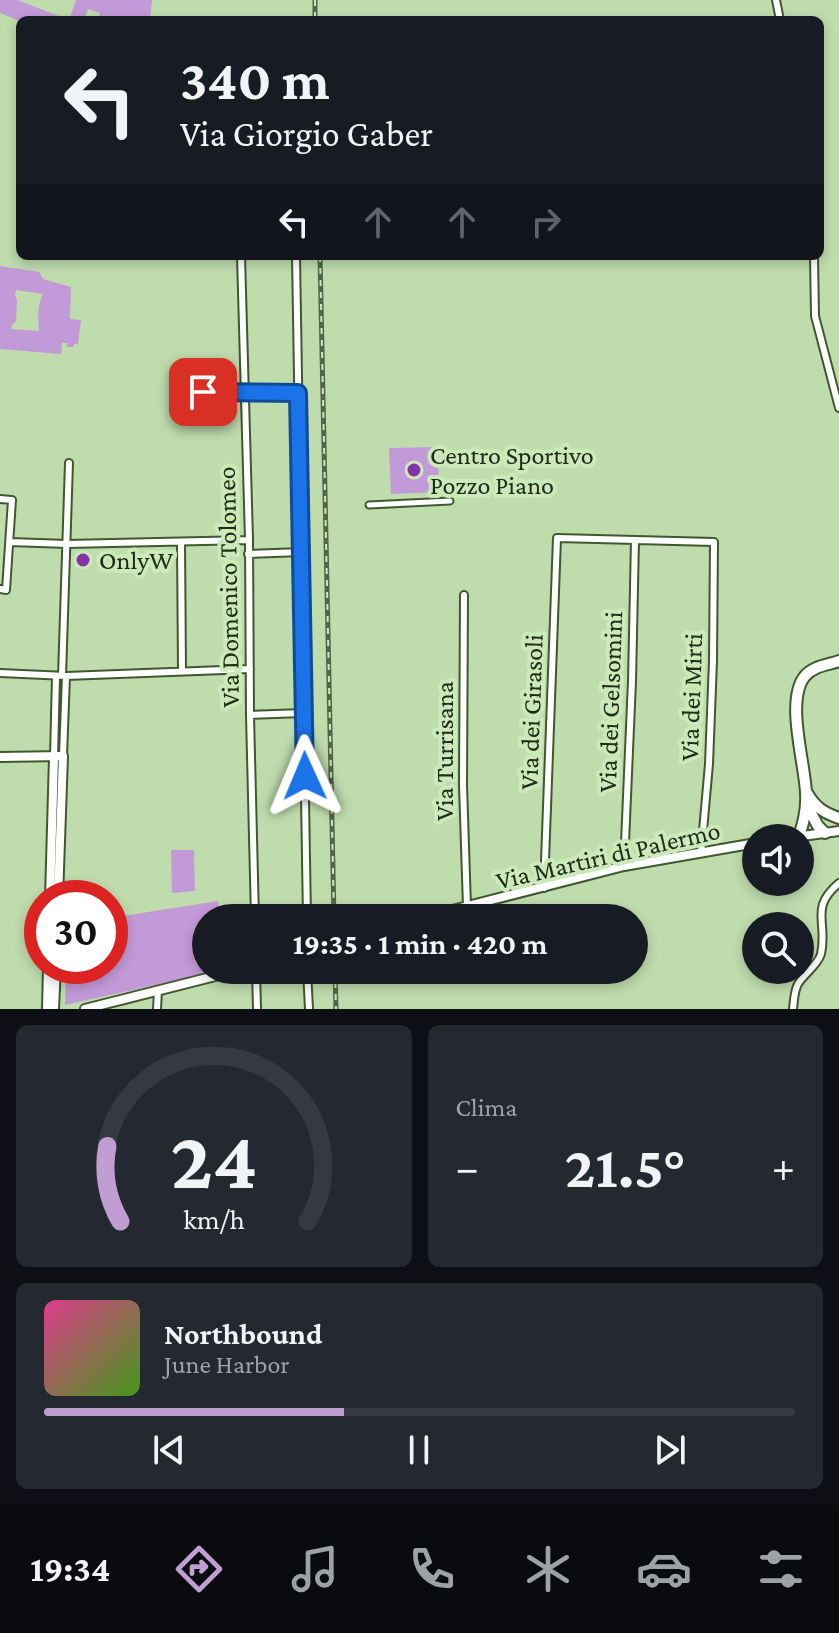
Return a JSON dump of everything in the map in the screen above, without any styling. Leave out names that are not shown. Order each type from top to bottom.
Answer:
[{"type":"highway","points":[[798,824],[806,804],[806,792],[796,719],[797,694],[805,676],[820,667],[838,662]]},
{"type":"highway","points":[[806,792],[821,811],[839,818]]},
{"type":"highway","points":[[806,804],[825,833]]},
{"type":"highway","points":[[821,811],[825,833]]},
{"type":"street","name":"Via Domenico Tolomeo","points":[[241,260],[255,904]]},
{"type":"street","points":[[296,260],[307,904]]},
{"type":"street","points":[[814,260],[815,316],[839,408]]},
{"type":"street","points":[[203,392],[298,393]]},
{"type":"street","points":[[51,880],[69,463]]},
{"type":"street","points":[[0,499],[12,500],[6,590],[0,589]]},
{"type":"street","points":[[369,505],[450,501]]},
{"type":"street","name":"Via dei Girasoli","points":[[544,888],[557,538],[635,540]]},
{"type":"street","points":[[10,542],[67,544],[249,540]]},
{"type":"street","name":"Via dei Mirti","points":[[635,540],[714,542],[713,676],[701,853]]},
{"type":"street","name":"Via dei Gelsomini","points":[[624,866],[635,540]]},
{"type":"street","points":[[181,542],[182,671]]},
{"type":"street","points":[[248,554],[302,552]]},
{"type":"street","name":"Via Turrisana","points":[[464,595],[463,785],[467,904]]},
{"type":"street","points":[[0,673],[61,676],[250,669]]},
{"type":"street","points":[[250,715],[303,713]]},
{"type":"street","points":[[0,757],[58,757]]},
{"type":"street","points":[[58,757],[58,880]]},
{"type":"street","points":[[814,834],[839,831]]},
{"type":"street","name":"Via Martiri di Palermo","points":[[479,904],[624,866],[742,846]]},
{"type":"street","points":[[793,1009],[796,986],[820,957],[823,930],[820,908],[827,893],[839,883]]},
{"type":"street","points":[[85,1009],[192,982]]},
{"type":"street","points":[[47,1009],[48,984]]},
{"type":"street","points":[[54,1009],[55,984]]},
{"type":"street","points":[[256,984],[257,1009]]},
{"type":"street","points":[[308,984],[309,1009]]},
{"type":"street","points":[[157,1009],[158,990]]},
{"type":"shaded area","points":[[0,0],[17,0],[59,16],[16,16],[16,19],[0,13]]},
{"type":"shaded area","points":[[76,0],[152,0],[150,16],[99,16],[100,13],[88,9],[85,16],[70,16]]},
{"type":"shaded area","points":[[0,266],[39,272],[43,279],[71,287],[70,319],[81,320],[78,344],[67,347],[67,343],[62,343],[61,354],[0,349]],"holes":[[[16,290],[43,294],[39,307],[39,331],[11,329],[16,321]]]},
{"type":"shaded area","name":"Centro Sportivo Pozzo Piano","points":[[438,447],[439,492],[391,494],[389,448]]},
{"type":"shaded area","points":[[171,850],[194,850],[195,891],[172,893]]},
{"type":"shaded area","points":[[192,905],[192,977],[65,1005],[66,984],[128,984],[128,915]]},
{"type":"railway","points":[[315,0],[315,16]]},
{"type":"railway","points":[[320,260],[334,904]]},
{"type":"railway","points":[[335,984],[336,1009]]},
{"type":"place","name":"Centro Sportivo Pozzo Piano","points":[[414,470]]},
{"type":"place","name":"OnlyW","points":[[83,560]]},
{"type":"route","points":[[203,392],[298,393],[305,776]]}]
